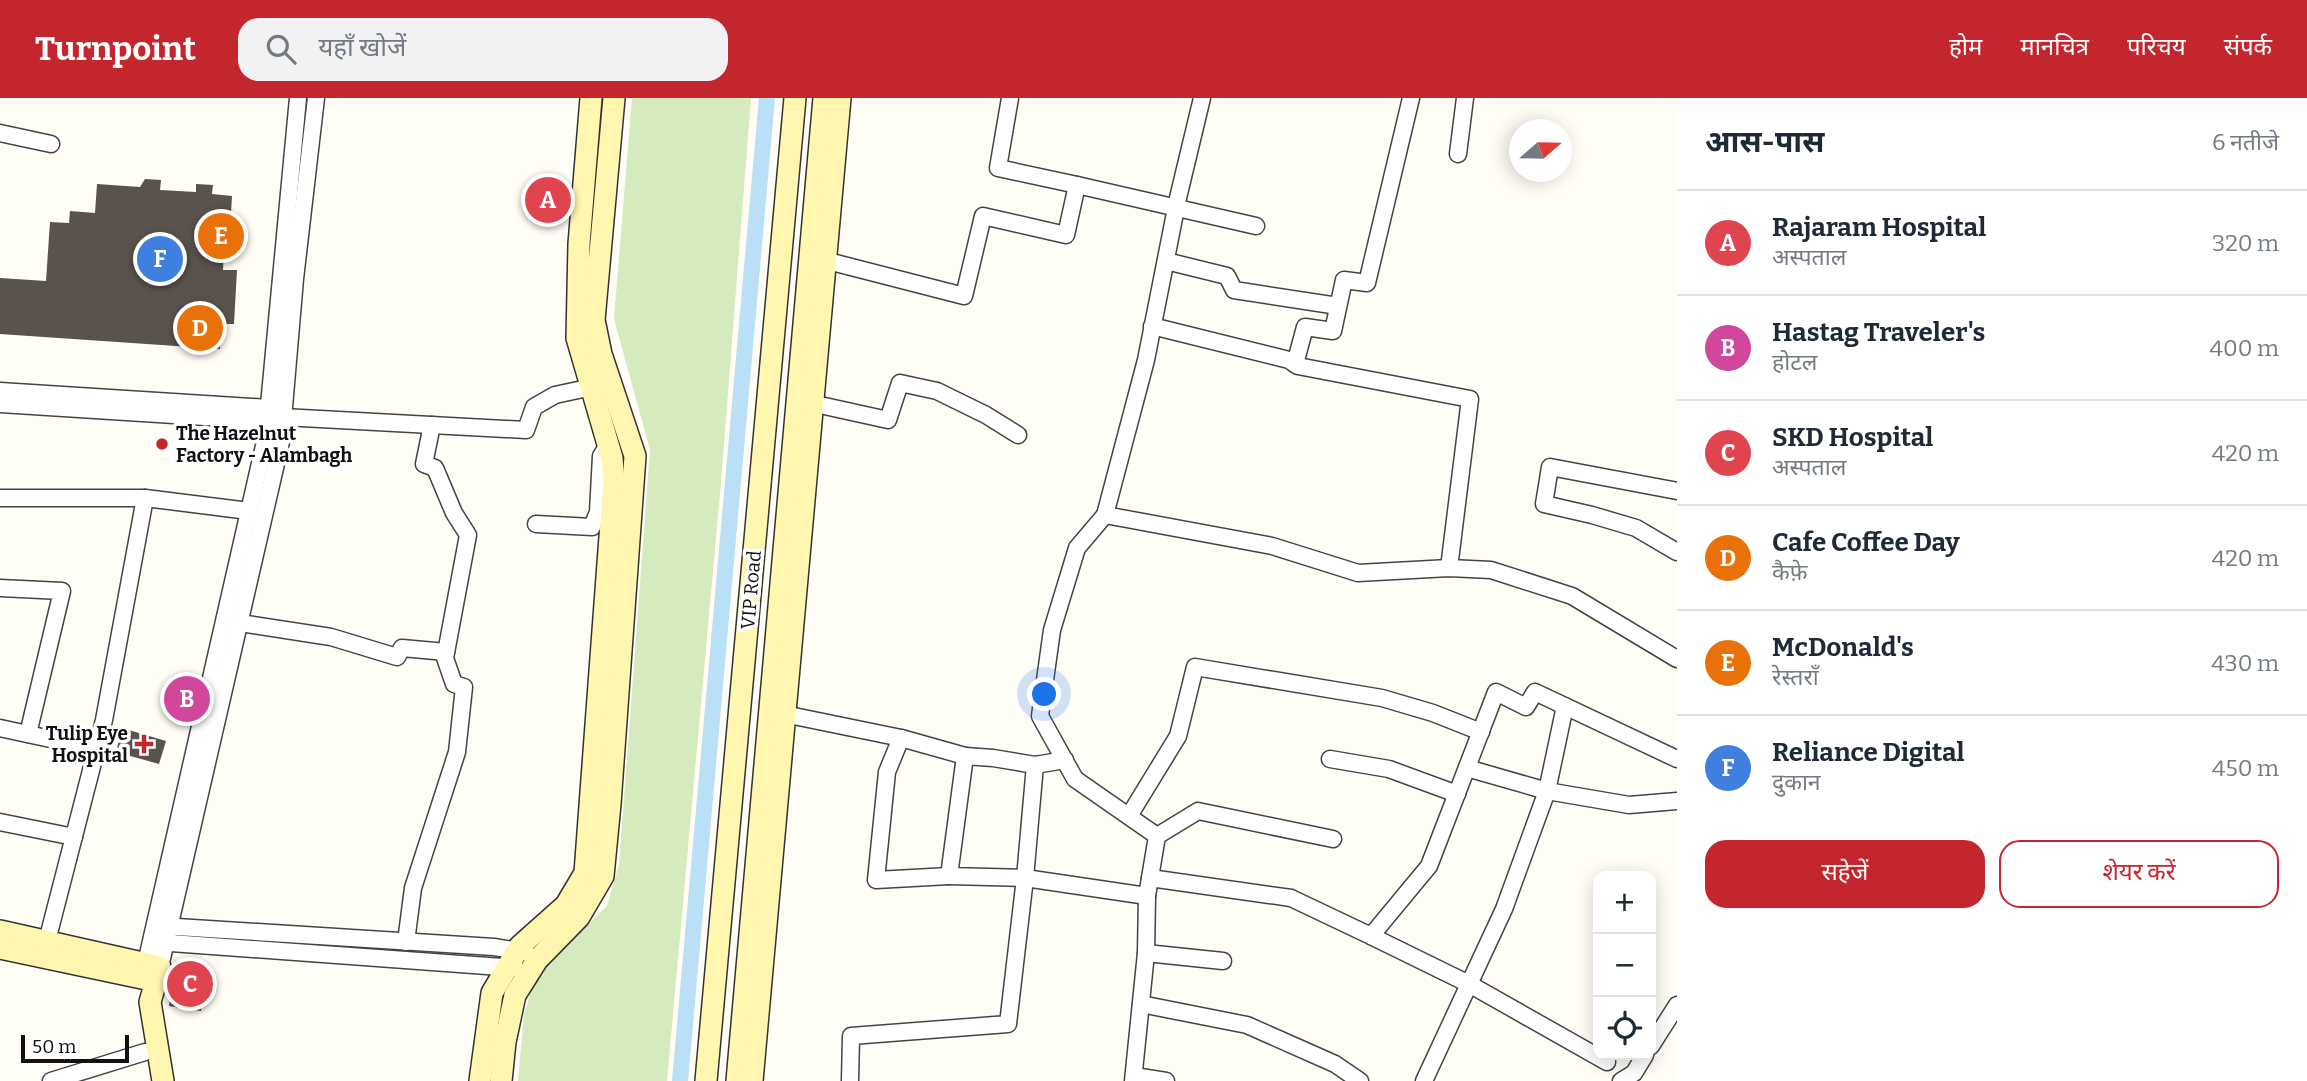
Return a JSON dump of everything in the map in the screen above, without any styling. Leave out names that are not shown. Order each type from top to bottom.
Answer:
[{"type":"street","points":[[150,1081],[137,1001],[151,972],[161,934],[240,623],[281,442],[273,415],[298,98]]},
{"type":"street","points":[[161,934],[249,511],[273,415],[295,279],[316,98]]},
{"type":"street","points":[[501,1081],[505,1042],[515,995],[537,962],[579,917],[603,876],[611,804],[635,456],[611,430],[592,387],[577,338],[579,244],[591,98]]},
{"type":"street","points":[[480,1081],[492,993],[512,959],[566,905],[584,873],[614,483],[611,430],[594,320],[614,98]]},
{"type":"street","name":"VIP Road","points":[[706,1081],[796,98]]},
{"type":"street","name":"VIP Road","points":[[752,1081],[784,714],[797,476],[824,98]]},
{"type":"street","name":"VIP Road","points":[[737,1081],[797,476],[811,403],[840,98]]},
{"type":"street","points":[[1010,98],[998,168],[1256,226]]},
{"type":"street","points":[[1157,836],[1075,779],[1040,716],[1052,630],[1077,548],[1105,515],[1152,326],[1202,98]]},
{"type":"street","points":[[1295,364],[1305,327],[1333,331],[1344,280],[1367,283],[1411,98]]},
{"type":"street","points":[[1458,154],[1465,98]]},
{"type":"street","points":[[0,133],[51,144]]},
{"type":"street","points":[[824,260],[964,296],[983,216],[1066,235],[1077,185]]},
{"type":"street","points":[[1166,261],[1227,276],[1234,290],[1338,306]]},
{"type":"street","points":[[1152,326],[1295,364],[1470,399],[1449,568]]},
{"type":"street","points":[[811,403],[888,421],[900,383],[937,391],[986,415],[1018,435]]},
{"type":"street","points":[[0,404],[273,415],[526,430],[534,407],[555,395],[592,387]]},
{"type":"street","points":[[0,391],[273,415]]},
{"type":"street","points":[[405,942],[413,888],[457,752],[464,687],[454,684],[444,658],[468,535],[454,513],[435,468],[424,464],[432,425]]},
{"type":"street","points":[[536,524],[592,527],[598,512],[601,456],[611,430]]},
{"type":"street","points":[[1677,491],[1550,467],[1544,503],[1636,528],[1677,552]]},
{"type":"street","points":[[0,498],[145,498],[249,511]]},
{"type":"street","points":[[47,941],[104,720],[145,498]]},
{"type":"street","points":[[1105,515],[1272,546],[1358,573],[1449,568],[1491,570],[1572,596],[1677,659]]},
{"type":"street","points":[[0,588],[62,592],[28,734]]},
{"type":"street","points":[[240,623],[331,637],[397,657],[402,648],[446,652]]},
{"type":"street","points":[[1129,816],[1178,736],[1195,667],[1382,698],[1433,713],[1481,732]]},
{"type":"street","points":[[1371,936],[1429,866],[1496,692],[1526,707],[1535,692],[1677,759]]},
{"type":"street","points":[[1424,1081],[1504,909],[1547,791],[1565,706]]},
{"type":"street","points":[[784,714],[901,738],[965,756],[1035,765],[1065,760]]},
{"type":"street","points":[[0,728],[97,749]]},
{"type":"street","points":[[901,738],[887,772],[877,880],[949,876],[1026,878],[1147,896]]},
{"type":"street","points":[[949,876],[965,756]]},
{"type":"street","points":[[1330,760],[1390,769],[1457,794]]},
{"type":"street","points":[[850,1081],[851,1036],[1008,1024],[1026,878],[1035,765]]},
{"type":"street","points":[[1467,768],[1547,791],[1629,805],[1677,801]]},
{"type":"street","points":[[1167,1081],[1133,1079],[1146,953],[1147,896],[1157,836],[1198,811],[1334,839]]},
{"type":"street","points":[[0,822],[74,837]]},
{"type":"street","points":[[1150,878],[1291,898],[1469,984],[1607,1062]]},
{"type":"street","points":[[0,931],[47,941],[151,972]]},
{"type":"street","points":[[161,934],[335,955],[512,959]]},
{"type":"street","points":[[161,934],[337,937],[405,942],[537,962]]},
{"type":"street","points":[[335,955],[337,937]]},
{"type":"street","points":[[0,948],[151,972]]},
{"type":"street","points":[[1146,953],[1223,961]]},
{"type":"street","points":[[151,972],[150,1002],[163,1081]]},
{"type":"street","points":[[1141,1004],[1247,1025],[1335,1064],[1356,1080]]},
{"type":"street","points":[[1656,1038],[1677,1005]]},
{"type":"street","points":[[51,1081],[145,1052]]},
{"type":"street","points":[[1621,1081],[1634,1073],[1642,1060]]},
{"type":"green space","points":[[632,98],[751,98],[721,482],[667,1081],[518,1081],[524,1014],[536,976],[607,906],[619,865],[650,450],[614,319]]},
{"type":"building","points":[[145,179],[161,180],[160,190],[196,192],[196,184],[213,185],[212,194],[232,196],[229,249],[224,248],[223,270],[237,270],[234,324],[221,324],[220,349],[0,334],[0,278],[46,281],[50,222],[69,223],[70,211],[95,213],[97,184],[140,187]]},
{"type":"building","points":[[537,190],[564,192],[562,211],[536,209]]},
{"type":"building","points":[[122,728],[166,741],[159,764],[116,752]]},
{"type":"building","points":[[175,961],[207,966],[201,1011],[169,1006]]},
{"type":"waterway","points":[[680,1081],[767,98]]},
{"type":"place","name":"Rajaram Hospital","points":[[548,200]]},
{"type":"place","name":"McDonald's","points":[[221,236]]},
{"type":"place","name":"Reliance Digital","points":[[160,259]]},
{"type":"place","name":"Cafe Coffee Day","points":[[200,328]]},
{"type":"place","name":"The Hazelnut Factory - Alambagh","points":[[162,444]]},
{"type":"place","name":"Hastag Traveler's","points":[[187,699]]},
{"type":"place","name":"Tulip Eye Hospital","points":[[144,744]]},
{"type":"place","name":"SKD Hospital","points":[[190,984]]}]
